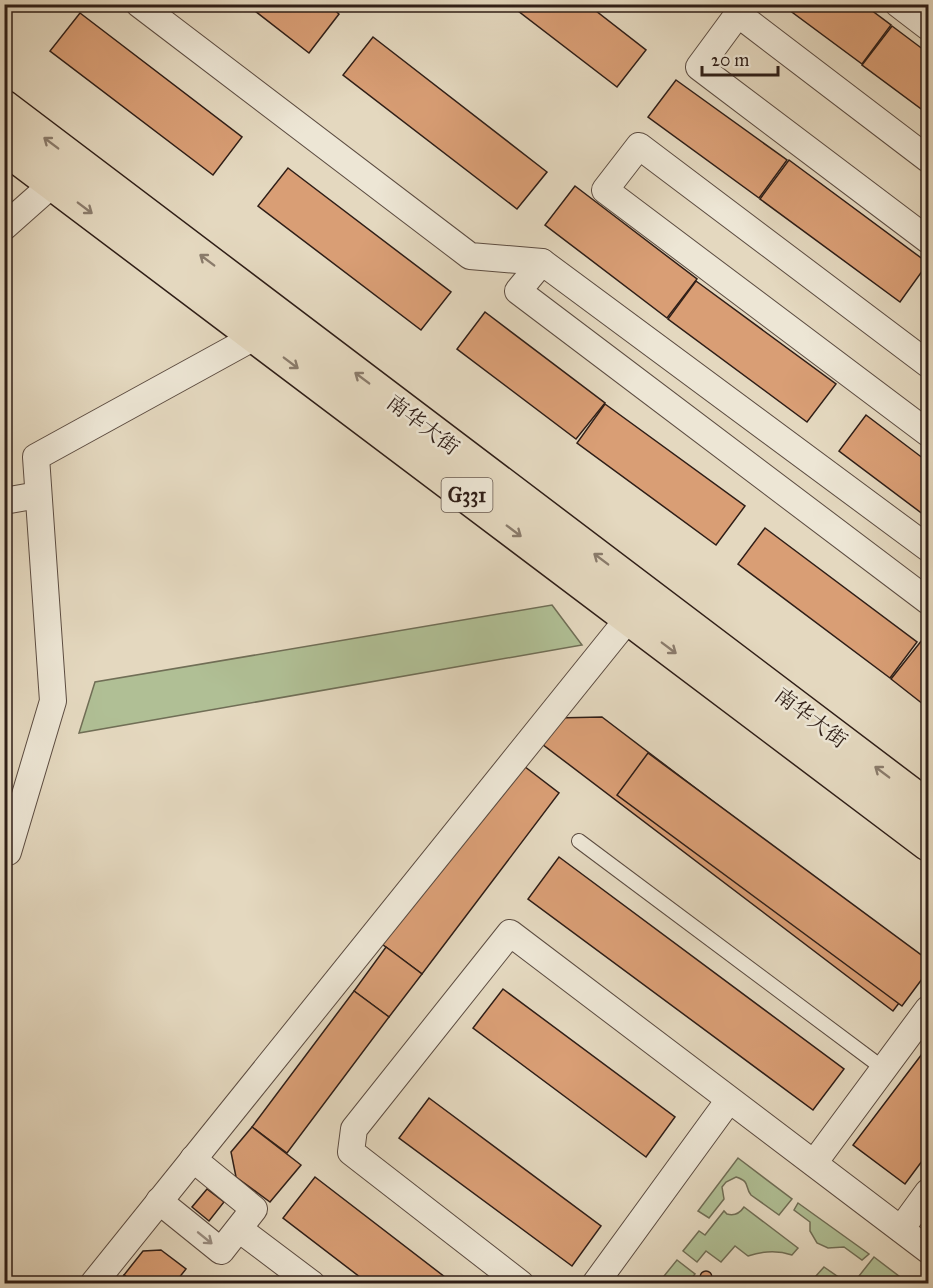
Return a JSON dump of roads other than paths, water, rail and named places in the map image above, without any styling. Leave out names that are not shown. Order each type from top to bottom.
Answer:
[{"type":"highway","name":"南华大街","points":[[4,107],[285,320],[928,844]]},
{"type":"highway","name":"南华大街","points":[[4,147],[256,336],[638,606],[928,807]]},
{"type":"street","points":[[139,4],[470,256],[542,262],[928,548]]},
{"type":"street","points":[[898,4],[928,27]]},
{"type":"street","points":[[928,159],[738,14],[699,66],[928,240]]},
{"type":"street","points":[[928,364],[639,146],[605,190],[928,433]]},
{"type":"street","points":[[4,227],[77,162]]},
{"type":"street","points":[[542,262],[518,291],[928,601]]},
{"type":"street","points":[[8,852],[53,702],[36,457],[285,320]]},
{"type":"street","points":[[4,501],[38,495]]},
{"type":"street","points":[[93,1284],[638,606]]},
{"type":"street","points":[[521,1284],[351,1152],[354,1129],[510,933],[928,1250]]},
{"type":"street","points":[[814,1163],[928,1009]]},
{"type":"street","points":[[595,1284],[729,1100]]},
{"type":"street","points":[[159,1201],[221,1251],[239,1229],[254,1209],[193,1159]]},
{"type":"street","points":[[901,1229],[928,1192]]},
{"type":"street","points":[[239,1229],[312,1284]]},
{"type":"lane","points":[[579,841],[884,1069]]}]
